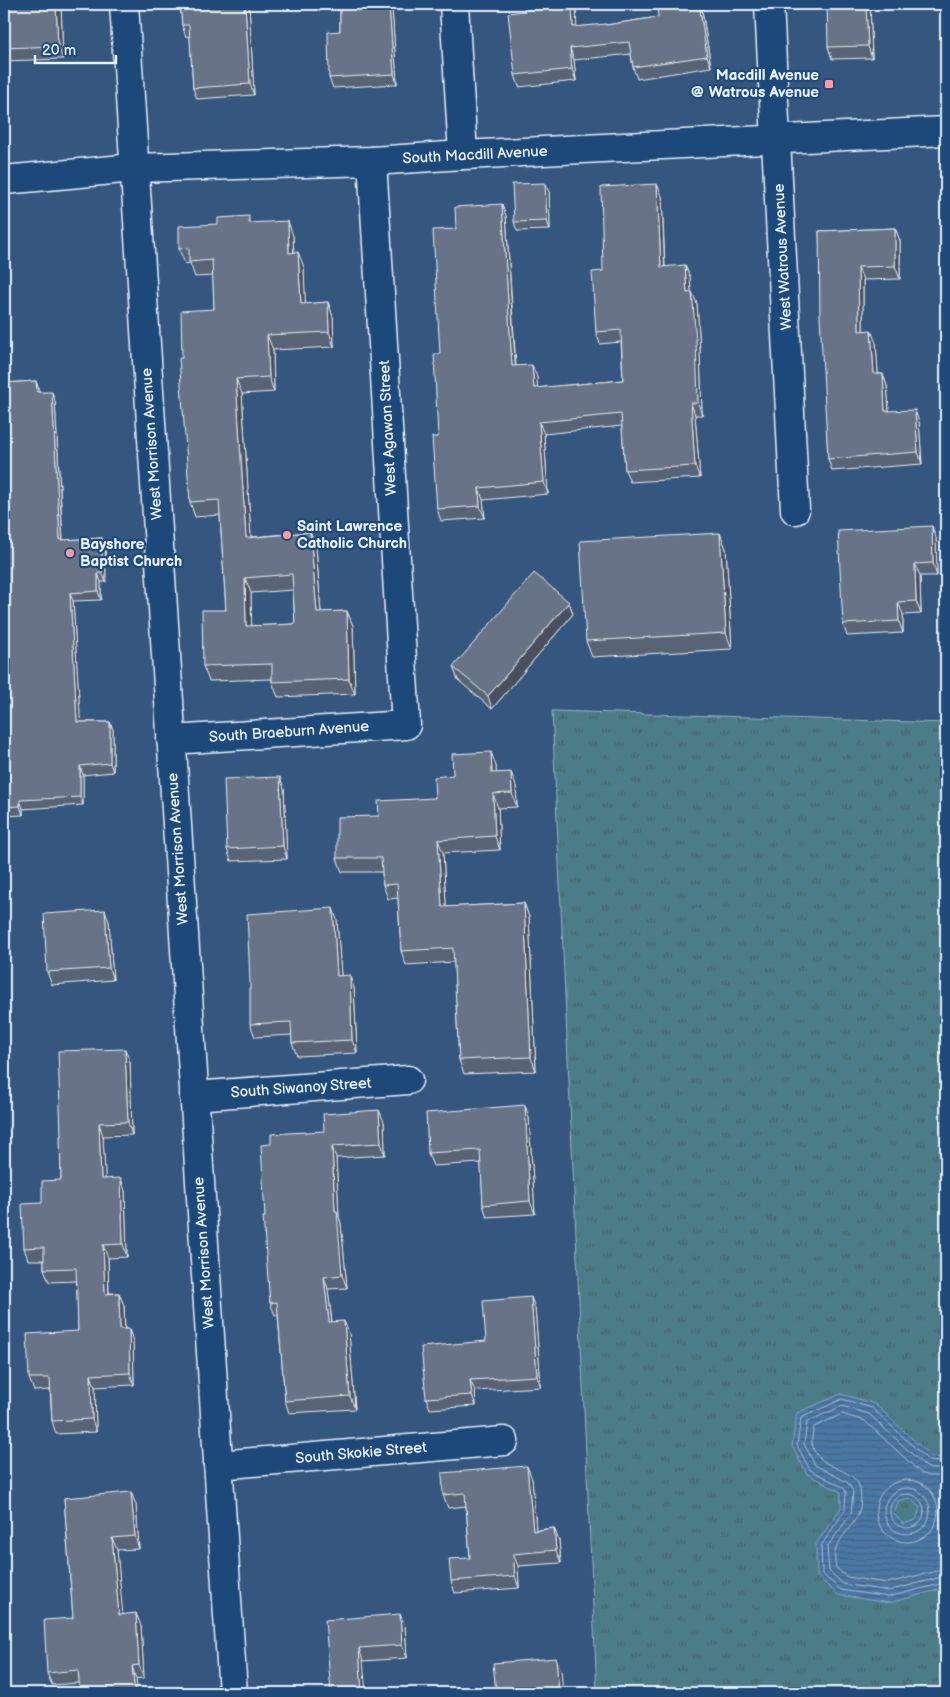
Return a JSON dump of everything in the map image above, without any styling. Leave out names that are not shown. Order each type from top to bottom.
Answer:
[{"type":"street","name":"West Morrison Avenue","points":[[124,4],[233,1693]]},
{"type":"street","points":[[454,4],[464,155]]},
{"type":"street","name":"West Watrous Avenue","points":[[769,4],[795,510]]},
{"type":"street","name":"South Macdill Avenue","points":[[4,180],[134,168],[372,161],[946,131]]},
{"type":"street","name":"West Agawan Street","points":[[372,161],[406,725]]},
{"type":"street","name":"South Braeburn Avenue","points":[[171,740],[406,725]]},
{"type":"street","name":"South Siwanoy Street","points":[[194,1096],[408,1080]]},
{"type":"street","name":"South Skokie Street","points":[[218,1464],[504,1441]]},
{"type":"green space","points":[[552,711],[946,723],[946,1693],[597,1693]]},
{"type":"water","points":[[841,1394],[875,1404],[932,1457],[946,1458],[946,1589],[889,1603],[838,1595],[817,1576],[816,1544],[841,1508],[841,1492],[807,1474],[792,1446],[797,1413]],"holes":[[[910,1498],[920,1508],[916,1520],[903,1524],[894,1514],[898,1501]]]},
{"type":"building","points":[[4,4],[56,4],[58,46],[4,48]]},
{"type":"building","points":[[180,4],[245,4],[250,84],[193,88],[189,25],[182,25]]},
{"type":"building","points":[[340,4],[389,4],[394,74],[329,78],[328,32],[340,31]]},
{"type":"building","points":[[524,4],[572,4],[573,27],[606,25],[658,17],[657,4],[699,4],[707,56],[633,67],[629,42],[570,48],[572,69],[515,75],[508,13],[525,11]]},
{"type":"building","points":[[827,4],[866,4],[868,46],[828,47]]},
{"type":"building","points":[[545,183],[547,221],[514,222],[512,184]]},
{"type":"building","points":[[657,184],[661,267],[685,265],[687,293],[692,292],[698,403],[691,403],[695,466],[625,470],[621,414],[539,422],[544,482],[479,488],[480,506],[437,509],[432,437],[438,437],[434,354],[440,354],[433,230],[456,229],[455,207],[502,204],[512,366],[532,365],[534,388],[623,380],[621,330],[596,332],[592,272],[603,271],[601,187]]},
{"type":"building","points":[[249,216],[249,223],[288,221],[289,253],[298,252],[301,304],[328,302],[329,332],[267,335],[269,377],[236,379],[246,538],[310,532],[317,612],[347,611],[349,679],[272,682],[272,664],[203,666],[202,610],[226,610],[219,500],[190,502],[179,358],[182,358],[181,311],[214,309],[212,260],[189,262],[189,248],[179,249],[179,226],[218,224],[218,218]],"holes":[[[292,574],[295,624],[246,626],[245,578]]]},
{"type":"building","points":[[895,228],[895,266],[858,267],[859,331],[871,330],[874,374],[883,374],[885,411],[915,410],[918,452],[828,459],[820,317],[819,231]]},
{"type":"building","points":[[36,381],[37,392],[52,392],[60,540],[102,538],[102,573],[98,573],[98,591],[70,593],[77,722],[110,722],[110,763],[80,766],[80,797],[20,800],[20,806],[4,807],[4,383]]},
{"type":"building","points":[[932,526],[933,563],[915,564],[916,601],[898,602],[899,621],[843,624],[838,531]]},
{"type":"building","points":[[720,533],[726,633],[586,641],[580,541]]},
{"type":"building","points":[[534,573],[569,602],[488,696],[453,667]]},
{"type":"building","points":[[491,752],[492,773],[511,772],[512,793],[493,794],[495,836],[438,840],[442,907],[524,903],[531,1057],[459,1060],[453,948],[401,951],[397,884],[383,885],[381,858],[337,858],[337,817],[379,816],[378,801],[435,798],[434,777],[453,775],[452,754]]},
{"type":"building","points":[[280,777],[283,846],[227,849],[224,779]]},
{"type":"building","points":[[333,908],[337,976],[350,975],[352,1040],[292,1043],[291,1022],[250,1024],[247,914]]},
{"type":"building","points":[[105,910],[109,968],[47,972],[44,914]]},
{"type":"building","points":[[125,1049],[128,1122],[99,1123],[101,1179],[121,1178],[123,1244],[103,1245],[105,1294],[119,1293],[120,1329],[129,1329],[130,1373],[91,1375],[92,1419],[52,1421],[50,1378],[29,1378],[27,1334],[78,1331],[76,1268],[44,1269],[44,1247],[24,1248],[22,1204],[42,1203],[42,1181],[61,1180],[58,1051]]},
{"type":"building","points":[[525,1105],[530,1201],[483,1205],[480,1150],[428,1153],[426,1113]]},
{"type":"building","points":[[379,1110],[381,1143],[332,1146],[335,1211],[337,1211],[342,1275],[324,1277],[329,1322],[344,1321],[350,1396],[285,1401],[277,1302],[270,1303],[263,1217],[265,1217],[261,1145],[271,1144],[271,1134],[324,1131],[323,1114]]},
{"type":"building","points":[[531,1297],[537,1376],[470,1380],[472,1395],[426,1398],[421,1347],[486,1341],[483,1301]]},
{"type":"building","points":[[527,1466],[533,1531],[554,1528],[556,1550],[513,1554],[515,1576],[451,1581],[449,1559],[470,1558],[465,1493],[443,1495],[442,1473]]},
{"type":"building","points":[[131,1492],[135,1536],[112,1538],[119,1615],[136,1613],[139,1665],[132,1666],[135,1693],[80,1693],[78,1670],[47,1673],[44,1620],[73,1618],[64,1498]]},
{"type":"building","points":[[400,1614],[402,1645],[359,1648],[362,1693],[331,1693],[325,1620]]},
{"type":"building","points":[[556,1658],[559,1693],[496,1693],[493,1663]]},
{"type":"place","name":"Macdill Avenue @ Watrous Avenue","points":[[829,84]]},
{"type":"place","name":"Saint Lawrence Catholic Church","points":[[287,535]]},
{"type":"place","name":"Bayshore Baptist Church","points":[[70,553]]}]
